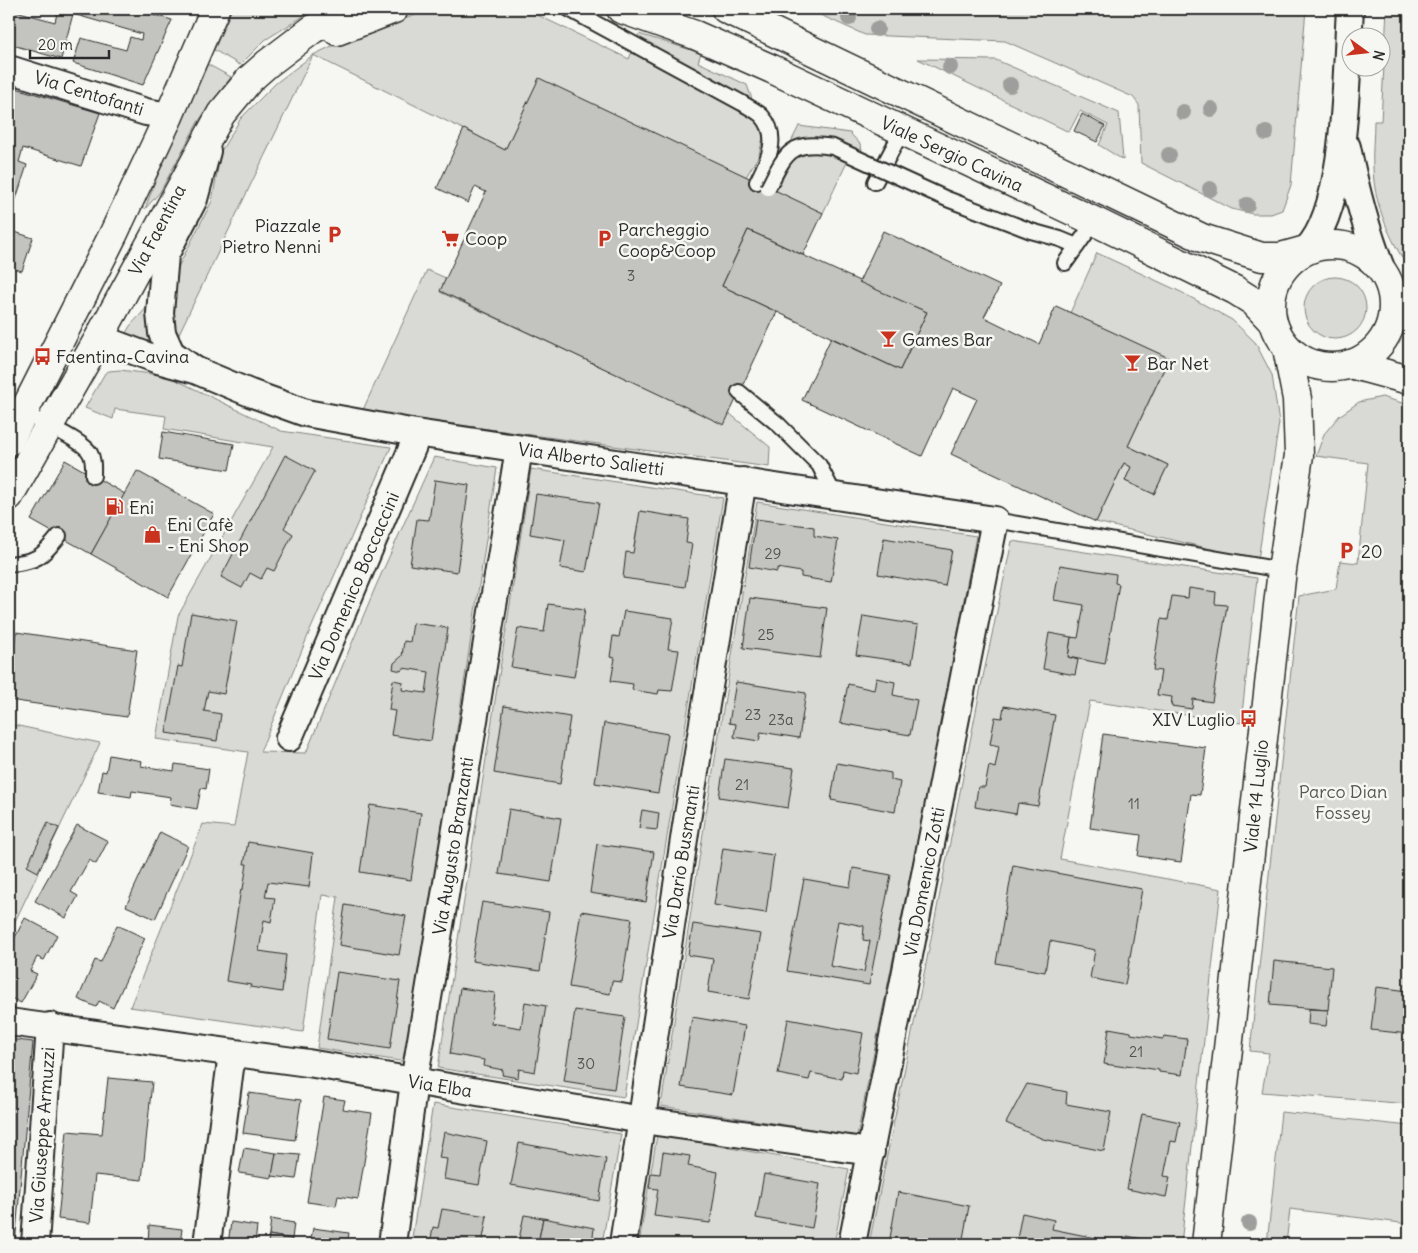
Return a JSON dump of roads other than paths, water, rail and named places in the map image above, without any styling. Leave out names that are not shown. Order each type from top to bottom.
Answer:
[{"type":"street","points":[[9,441],[126,209],[215,9]]},
{"type":"street","name":"Via Faentina","points":[[9,496],[99,338],[213,126],[236,94],[268,64],[313,29],[354,9]]},
{"type":"street","points":[[268,64],[324,37],[394,9]]},
{"type":"street","name":"Viale Sergio Cavina","points":[[621,9],[696,35],[839,100],[1100,224],[1234,290],[1254,302],[1272,321]]},
{"type":"street","name":"Viale Sergio Cavina","points":[[720,9],[736,14],[1202,238],[1262,257],[1281,257],[1306,250]]},
{"type":"street","points":[[1306,250],[1325,222],[1332,202],[1343,129],[1350,9]]},
{"type":"street","name":"Via Centofanti","points":[[9,69],[146,112],[169,116]]},
{"type":"street","name":"Via Alberto Salietti","points":[[195,370],[171,353],[162,333],[160,313],[165,255],[194,199],[213,126]]},
{"type":"street","points":[[1343,129],[1363,219],[1381,268],[1401,302],[1393,312],[1389,329],[1380,344],[1366,356],[1350,364],[1334,367],[1317,365],[1301,359],[1287,348],[1278,336],[1272,321],[1271,300],[1276,280],[1288,262],[1306,250],[1319,245],[1333,244],[1347,246],[1360,251],[1381,268]]},
{"type":"street","points":[[99,338],[94,321],[97,305],[127,250],[129,226],[126,209]]},
{"type":"street","name":"Via Alberto Salietti","points":[[99,338],[158,360],[195,370],[250,393],[306,413],[416,433],[995,520]]},
{"type":"street","name":"Viale 14 Luglio","points":[[1206,1244],[1282,570],[1299,455],[1297,399],[1287,348]]},
{"type":"street","points":[[1350,364],[1409,380]]},
{"type":"street","name":"Via Domenico Boccaccini","points":[[290,738],[413,446],[416,433]]},
{"type":"street","name":"Via Augusto Branzanti","points":[[392,1244],[414,1082],[519,448]]},
{"type":"street","name":"Via Dario Busmanti","points":[[623,1244],[686,826],[743,481]]},
{"type":"street","name":"Via Domenico Zotti","points":[[852,1244],[995,520]]},
{"type":"street","name":"Via Elba","points":[[9,1022],[50,1026],[308,1063],[642,1120],[871,1152]]},
{"type":"street","name":"Via Giuseppe Armuzzi","points":[[35,1244],[50,1026]]},
{"type":"street","points":[[207,1244],[232,1053]]},
{"type":"lane","points":[[569,9],[762,116],[769,128],[772,148],[763,185],[783,159],[791,152],[804,145],[815,144],[833,147],[947,199],[1031,231],[1077,246]]},
{"type":"lane","points":[[875,182],[902,131]]},
{"type":"lane","points":[[1065,263],[1087,232],[1100,224]]},
{"type":"lane","points":[[739,392],[779,426],[819,465],[835,496]]},
{"type":"lane","points":[[23,413],[49,426],[89,451],[92,459],[93,476]]},
{"type":"lane","points":[[995,520],[1282,570]]},
{"type":"lane","points":[[9,564],[34,560],[48,549],[59,536]]},
{"type":"place","name":"Piazzale Pietro Nenni","points":[[335,235]]},
{"type":"place","name":"Coop","points":[[451,238]]},
{"type":"place","name":"Parcheggio Coop&Coop","points":[[604,239]]},
{"type":"place","name":"Games Bar","points":[[888,339]]},
{"type":"place","name":"Faentina-Cavina","points":[[42,356]]},
{"type":"place","name":"Bar Net","points":[[1133,363]]},
{"type":"place","name":"Eni","points":[[115,507]]},
{"type":"place","name":"Eni Cafè - Eni Shop","points":[[153,534]]},
{"type":"place","name":"20","points":[[1347,551]]},
{"type":"place","name":"XIV Luglio","points":[[1249,719]]},
{"type":"park label","name":"Parco Dian Fossey","points":[[1343,801]]}]
